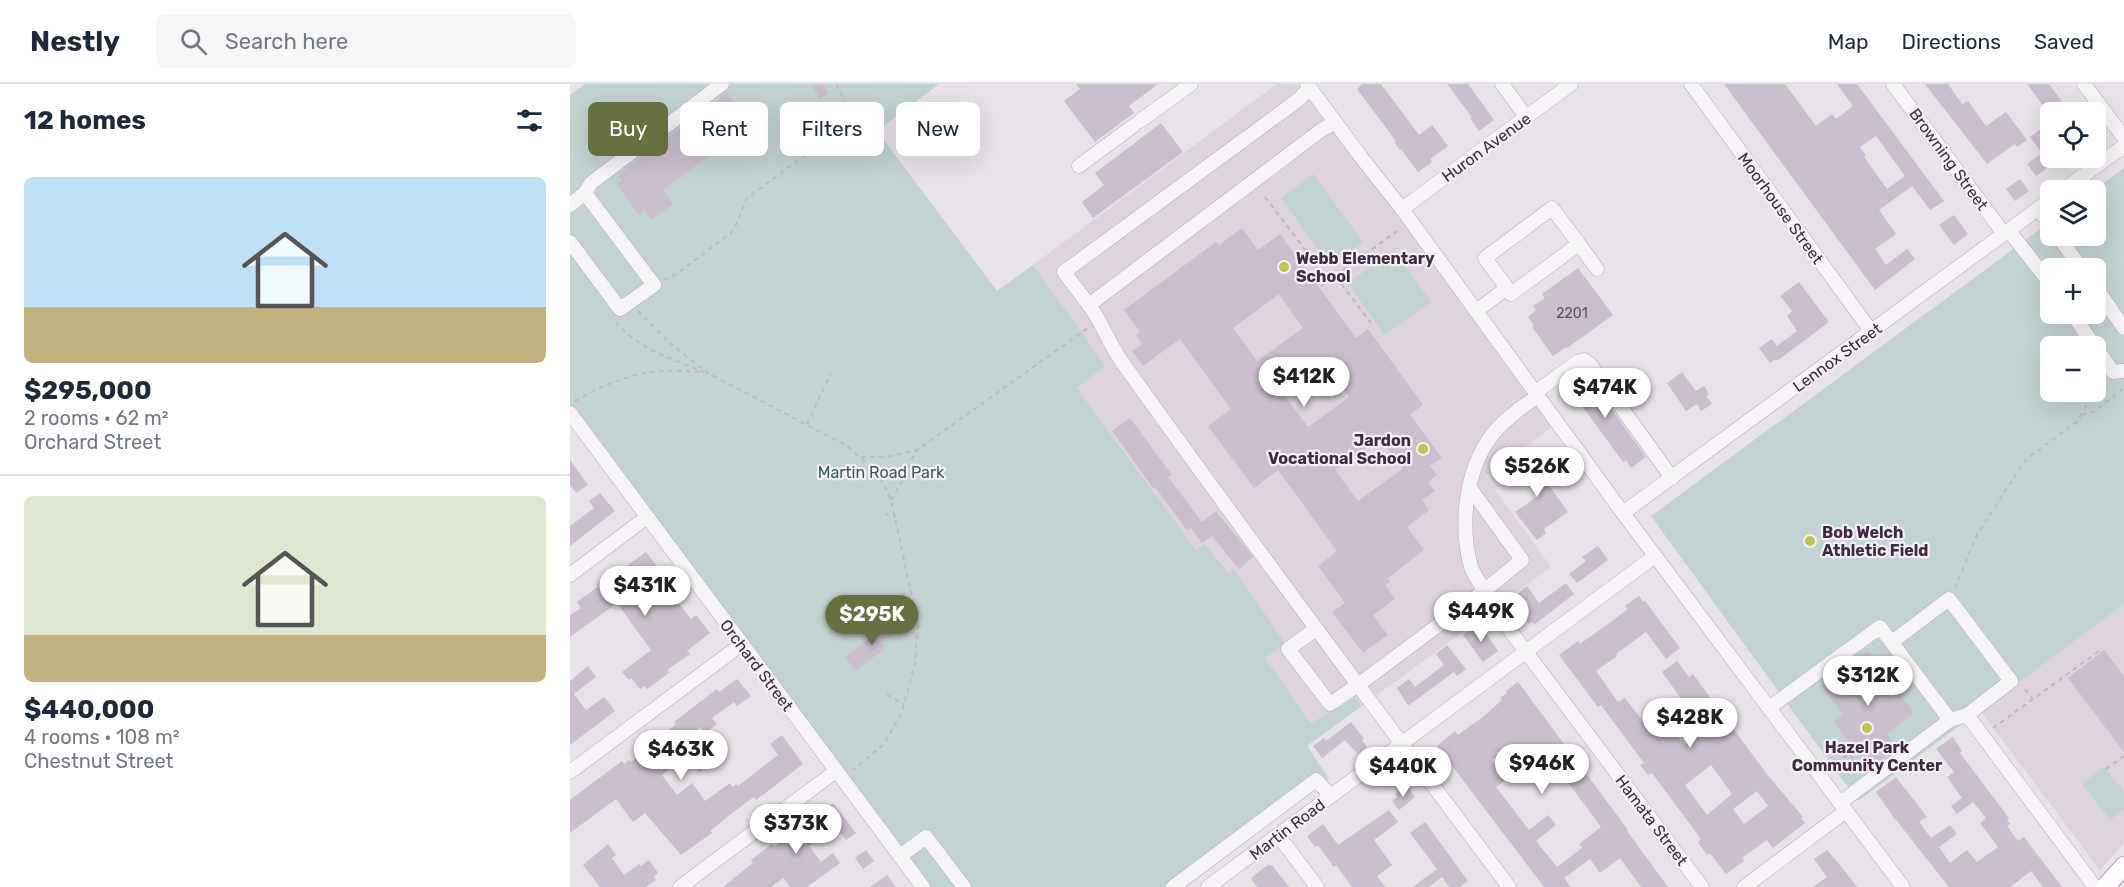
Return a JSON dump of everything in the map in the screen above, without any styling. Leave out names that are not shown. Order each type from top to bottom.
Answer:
[{"type":"main road","points":[[2105,887],[2124,866]]},
{"type":"street","points":[[570,205],[585,193],[591,183],[722,84]]},
{"type":"street","points":[[1079,166],[1191,84]]},
{"type":"street","points":[[1502,84],[1526,117]]},
{"type":"street","name":"Huron Avenue","points":[[1402,209],[1571,84]]},
{"type":"street","name":"Moorhouse Street","points":[[1691,84],[1871,331]]},
{"type":"street","name":"Browning Street","points":[[1893,84],[2040,271]]},
{"type":"street","points":[[2084,84],[2124,138]]},
{"type":"street","points":[[1509,887],[1234,520],[1120,359],[1107,339],[1100,320],[1064,272],[1298,100],[1309,86],[1402,209],[1623,513],[1903,887]]},
{"type":"street","points":[[1089,305],[1335,122]]},
{"type":"street","points":[[2077,180],[2124,146]]},
{"type":"street","points":[[570,242],[620,309],[654,285],[585,193]]},
{"type":"street","points":[[1579,244],[1511,294],[1485,258],[1552,208],[1598,269]]},
{"type":"street","name":"Lennox Street","points":[[1623,513],[2039,209]]},
{"type":"street","points":[[1476,311],[1507,288]]},
{"type":"street","points":[[2106,302],[2124,328]]},
{"type":"street","points":[[2079,324],[2113,372],[2124,371]]},
{"type":"street","points":[[1484,591],[1472,569],[1466,540],[1466,505],[1474,469],[1487,441],[1516,411],[1577,362],[1584,360],[1590,364],[1672,478]]},
{"type":"street","name":"Orchard Street","points":[[571,408],[647,517],[842,772],[923,887]]},
{"type":"street","points":[[1316,629],[1288,649],[1330,704],[1361,689],[1522,560],[1470,488]]},
{"type":"street","points":[[570,575],[647,517]]},
{"type":"street","name":"Martin Road","points":[[1208,887],[1655,556]]},
{"type":"street","points":[[1744,887],[1950,720],[1967,714],[2012,681],[1949,599],[1892,642]]},
{"type":"street","name":"Hamata Street","points":[[1494,609],[1702,887]]},
{"type":"street","points":[[1769,708],[1880,627],[1950,720]]},
{"type":"street","points":[[570,772],[742,644]]},
{"type":"street","points":[[1967,714],[2095,887]]},
{"type":"street","points":[[680,887],[842,772]]},
{"type":"street","points":[[1173,887],[1316,780],[1331,796]]},
{"type":"street","points":[[1278,835],[1317,887]]},
{"type":"street","points":[[900,856],[926,837],[964,887]]},
{"type":"path","points":[[654,285],[675,275],[731,233],[746,199],[838,130],[845,120],[846,111],[842,92],[836,84]]},
{"type":"path","points":[[1265,197],[1329,281]]},
{"type":"path","points":[[1321,286],[1402,227]]},
{"type":"path","points":[[1335,276],[1371,323]]},
{"type":"path","points":[[631,302],[670,343],[706,372]]},
{"type":"path","points":[[612,316],[625,332],[639,342],[706,372],[848,446],[861,457],[883,483],[896,516],[918,624],[915,664],[902,712],[884,744],[842,772]]},
{"type":"path","points":[[891,500],[917,450],[1100,320]]},
{"type":"path","points":[[571,408],[605,385],[648,371],[675,369],[706,372]]},
{"type":"path","points":[[807,423],[831,373]]},
{"type":"path","points":[[2082,415],[2095,411],[2124,388]]},
{"type":"path","points":[[1949,599],[1977,535],[2024,463],[2034,453],[2078,422],[2089,402]]},
{"type":"path","points":[[861,457],[887,457],[917,450]]},
{"type":"path","points":[[885,513],[892,517],[896,516]]},
{"type":"path","points":[[869,639],[864,624],[910,589]]},
{"type":"path","points":[[1993,728],[2102,649]]},
{"type":"path","points":[[2025,688],[2033,700]]},
{"type":"path","points":[[886,696],[904,704]]},
{"type":"path","points":[[1836,763],[1849,754],[1865,774]]},
{"type":"path","points":[[2106,769],[2124,756]]},
{"type":"shaded area","points":[[1277,84],[1305,84],[1553,426],[1485,476],[1551,567],[1362,706],[1355,698],[1312,723],[1264,657],[1286,644],[1233,571],[1230,573],[1205,544],[1196,550],[1077,388],[1106,366],[1033,265]]},
{"type":"shaded area","points":[[2124,604],[2124,843],[2100,870],[1980,710]]},
{"type":"green space","name":"Martin Road Park","points":[[585,84],[939,84],[915,102],[896,102],[896,117],[884,126],[884,102],[780,102],[780,156],[884,156],[884,140],[997,291],[1033,265],[1106,366],[1077,388],[1196,550],[1205,544],[1229,573],[1234,570],[1286,644],[1265,658],[1311,723],[1355,698],[1362,706],[1307,746],[1329,779],[1186,887],[923,887],[570,413],[570,95]]},
{"type":"green space","points":[[2124,168],[2124,604],[1858,801],[1651,516],[2040,229],[2040,246],[2106,246],[2106,181]]},
{"type":"green space","points":[[1313,174],[1363,242],[1330,266],[1281,198]]},
{"type":"green space","points":[[1394,250],[1431,302],[1384,335],[1348,283]]},
{"type":"green space","points":[[2104,767],[2124,792],[2124,809],[2110,820],[2082,784]]},
{"type":"building","points":[[823,84],[829,93],[820,99],[813,87]]},
{"type":"building","points":[[1076,84],[1158,84],[1129,106],[1134,113],[1095,142],[1064,101],[1080,89]]},
{"type":"building","points":[[1362,84],[1381,84],[1419,135],[1432,125],[1448,146],[1430,159],[1432,162],[1418,172],[1357,89]]},
{"type":"building","points":[[1447,84],[1468,84],[1494,120],[1479,131],[1470,118],[1472,117]]},
{"type":"building","points":[[1724,84],[1785,84],[1816,126],[1832,114],[1836,119],[1853,106],[1837,84],[1857,84],[1944,201],[1930,210],[1912,186],[1879,210],[1896,234],[1875,249],[1886,265],[1907,249],[1915,259],[1875,290]],"holes":[[[1876,136],[1905,176],[1887,189],[1864,157],[1866,156],[1860,147]]]},
{"type":"building","points":[[1925,84],[1948,84],[1962,104],[1968,101],[1986,126],[2006,112],[2027,140],[2017,147],[2015,144],[1987,164]]},
{"type":"building","points":[[2027,84],[2049,84],[2062,102],[2040,102]]},
{"type":"building","points":[[727,93],[734,102],[715,102]]},
{"type":"building","points":[[1161,123],[1183,152],[1093,218],[1082,202],[1104,185],[1095,173]]},
{"type":"building","points":[[680,128],[680,156],[709,156],[663,190],[673,204],[651,220],[644,211],[639,215],[616,184],[622,180],[618,175],[643,156],[668,156],[668,137]]},
{"type":"building","points":[[2040,130],[2040,150],[2030,137]]},
{"type":"building","points":[[2040,154],[2040,168],[2047,168],[2036,176],[2027,164]]},
{"type":"building","points":[[2020,179],[2029,191],[2015,201],[2006,189]]},
{"type":"building","points":[[1954,215],[1968,234],[1954,245],[1939,225]]},
{"type":"building","points":[[1242,228],[1258,250],[1280,234],[1356,338],[1368,329],[1423,405],[1410,414],[1442,458],[1430,466],[1437,475],[1428,482],[1435,491],[1422,500],[1429,510],[1407,527],[1424,550],[1388,578],[1390,582],[1385,585],[1395,599],[1373,615],[1388,635],[1363,653],[1332,612],[1345,603],[1318,566],[1337,551],[1278,470],[1254,488],[1208,426],[1231,409],[1180,339],[1143,366],[1132,351],[1142,344],[1136,335],[1140,332],[1124,310],[1216,242],[1219,245]],"holes":[[[1279,294],[1303,328],[1257,361],[1233,328]],[[1324,363],[1349,397],[1308,427],[1283,393]],[[1380,438],[1402,469],[1358,501],[1335,470]]]},
{"type":"building","points":[[1578,268],[1613,315],[1553,356],[1532,327],[1534,325],[1528,317],[1536,310],[1533,306],[1545,298],[1542,294]]},
{"type":"building","points":[[1799,282],[1829,322],[1777,361],[1776,359],[1770,363],[1759,348],[1772,339],[1777,346],[1797,331],[1787,316],[1792,311],[1780,296]]},
{"type":"building","points":[[1581,370],[1584,371],[1646,457],[1631,468],[1626,460],[1623,462],[1569,388],[1571,386],[1567,380]]},
{"type":"building","points":[[1682,372],[1696,391],[1704,386],[1709,394],[1706,396],[1712,404],[1701,411],[1697,404],[1686,411],[1667,383]]},
{"type":"building","points":[[1130,418],[1172,475],[1168,477],[1202,522],[1216,511],[1253,557],[1239,569],[1212,536],[1202,543],[1191,528],[1187,530],[1155,487],[1153,488],[1112,431]]},
{"type":"building","points":[[1524,450],[1548,479],[1550,483],[1548,484],[1568,512],[1544,529],[1546,533],[1537,540],[1515,512],[1538,496],[1521,471],[1517,473],[1508,461]]},
{"type":"building","points":[[570,460],[588,485],[576,493],[570,485]]},
{"type":"building","points":[[600,493],[615,511],[570,546],[570,526],[594,508],[589,501]]},
{"type":"building","points":[[1598,546],[1608,560],[1577,583],[1569,574],[1586,561],[1582,557]]},
{"type":"building","points":[[646,552],[659,569],[663,566],[669,574],[666,577],[678,593],[673,596],[691,619],[696,615],[710,633],[687,651],[690,654],[667,670],[669,673],[647,689],[645,686],[640,689],[631,678],[629,680],[622,672],[651,650],[617,603],[570,637],[570,615],[581,608],[577,602],[599,586],[597,584],[619,567],[621,570]]},
{"type":"building","points":[[1566,583],[1574,594],[1534,625],[1532,622],[1529,624],[1512,602],[1513,597],[1527,586],[1539,603]]},
{"type":"building","points":[[1639,596],[1680,648],[1666,659],[1646,632],[1596,671],[1618,702],[1625,698],[1653,735],[1667,724],[1685,744],[1708,726],[1695,707],[1690,711],[1662,672],[1677,661],[1689,677],[1693,674],[1766,773],[1803,817],[1801,818],[1805,823],[1773,848],[1767,840],[1742,858],[1744,861],[1726,874],[1710,853],[1707,855],[1698,842],[1701,839],[1652,773],[1648,775],[1640,765],[1644,763],[1601,705],[1598,707],[1559,655],[1578,641],[1580,644],[1608,624],[1628,609],[1625,606]],"holes":[[[1711,765],[1732,794],[1707,815],[1685,785]],[[1757,791],[1768,806],[1744,824],[1733,809]]]},
{"type":"building","points":[[895,619],[902,628],[881,643],[885,648],[856,671],[845,657]]},
{"type":"building","points":[[1479,623],[1498,651],[1483,662],[1463,635]]},
{"type":"building","points":[[1447,645],[1466,669],[1457,676],[1454,672],[1409,705],[1407,704],[1397,688],[1409,679],[1415,687],[1444,665],[1436,654]]},
{"type":"building","points":[[2104,650],[2124,676],[2124,752],[2068,678]]},
{"type":"building","name":"Hazel Park Community Center","points":[[1868,651],[1914,713],[1887,734],[1897,748],[1872,766],[1854,742],[1851,745],[1834,722],[1843,715],[1822,686]]},
{"type":"building","points":[[588,666],[596,677],[574,694],[586,710],[604,697],[615,711],[570,745],[570,681]]},
{"type":"building","points":[[737,679],[751,696],[737,706],[734,702],[712,718],[717,724],[705,733],[701,727],[677,744],[686,757],[662,775],[677,795],[692,783],[705,801],[730,783],[732,787],[737,784],[738,786],[778,755],[770,744],[782,735],[803,764],[756,800],[754,797],[732,813],[710,831],[712,833],[681,855],[645,813],[633,822],[616,799],[570,833],[570,800],[622,761],[624,764],[629,760],[631,762],[660,740],[659,738],[676,724],[674,722],[717,689],[719,692]]},
{"type":"building","points":[[1518,682],[1668,887],[1641,887],[1620,858],[1600,873],[1590,859],[1564,878],[1571,887],[1544,887],[1437,746],[1455,731],[1458,735],[1484,716],[1502,700],[1500,698],[1507,693],[1506,691]],"holes":[[[1509,747],[1531,779],[1553,762],[1601,827],[1579,844],[1582,848],[1557,867],[1536,841],[1556,825],[1548,815],[1529,830],[1496,787],[1506,779],[1492,760]]]},
{"type":"building","points":[[1351,722],[1367,747],[1358,754],[1345,740],[1322,758],[1313,746],[1324,738],[1326,741]]},
{"type":"building","points":[[1953,737],[1962,751],[1960,753],[2009,818],[2007,820],[2010,824],[2007,826],[2018,841],[2024,837],[2062,887],[2043,887],[2031,871],[2010,887],[1949,887],[1892,815],[1876,792],[1896,777],[1927,817],[1919,822],[1931,838],[1950,825],[1957,834],[1939,847],[1950,863],[1967,850],[1977,862],[1998,847],[1980,823],[1986,818],[1973,802],[1957,814],[1951,806],[1962,798],[1947,777],[1954,772],[1936,749]]},
{"type":"building","points":[[719,743],[724,751],[699,772],[692,762]]},
{"type":"building","points":[[1406,785],[1415,797],[1399,810],[1392,801],[1397,797],[1395,794]]},
{"type":"building","points":[[833,803],[856,833],[846,840],[836,827],[809,846],[821,862],[833,853],[840,863],[807,887],[790,887],[783,878],[771,887],[723,887],[753,863],[751,860],[772,844],[774,847],[791,835],[788,832],[806,819],[809,822]]},
{"type":"building","points":[[1389,810],[1398,822],[1374,840],[1392,865],[1377,876],[1385,887],[1352,887],[1336,865],[1334,867],[1318,845],[1315,847],[1307,836],[1323,824],[1338,845]]},
{"type":"building","points":[[1425,822],[1468,881],[1459,887],[1449,887],[1442,877],[1429,887],[1413,887],[1437,869],[1410,833]]},
{"type":"building","points":[[608,844],[616,855],[612,858],[624,875],[649,860],[658,873],[654,876],[656,880],[646,887],[600,887],[583,865]]},
{"type":"building","points":[[866,850],[874,861],[863,869],[855,858]]},
{"type":"building","points":[[1827,850],[1857,887],[1813,887],[1827,877],[1814,859]]},
{"type":"building","points":[[1269,864],[1289,887],[1257,887],[1251,878]]},
{"type":"building","points":[[887,875],[896,887],[870,887]]},
{"type":"place","name":"Webb Elementary School","points":[[1284,267]]},
{"type":"place","name":"Jardon Vocational School","points":[[1423,449]]},
{"type":"place","name":"Bob Welch Athletic Field","points":[[1810,541]]},
{"type":"place","name":"Hazel Park Community Center","points":[[1867,728]]}]
